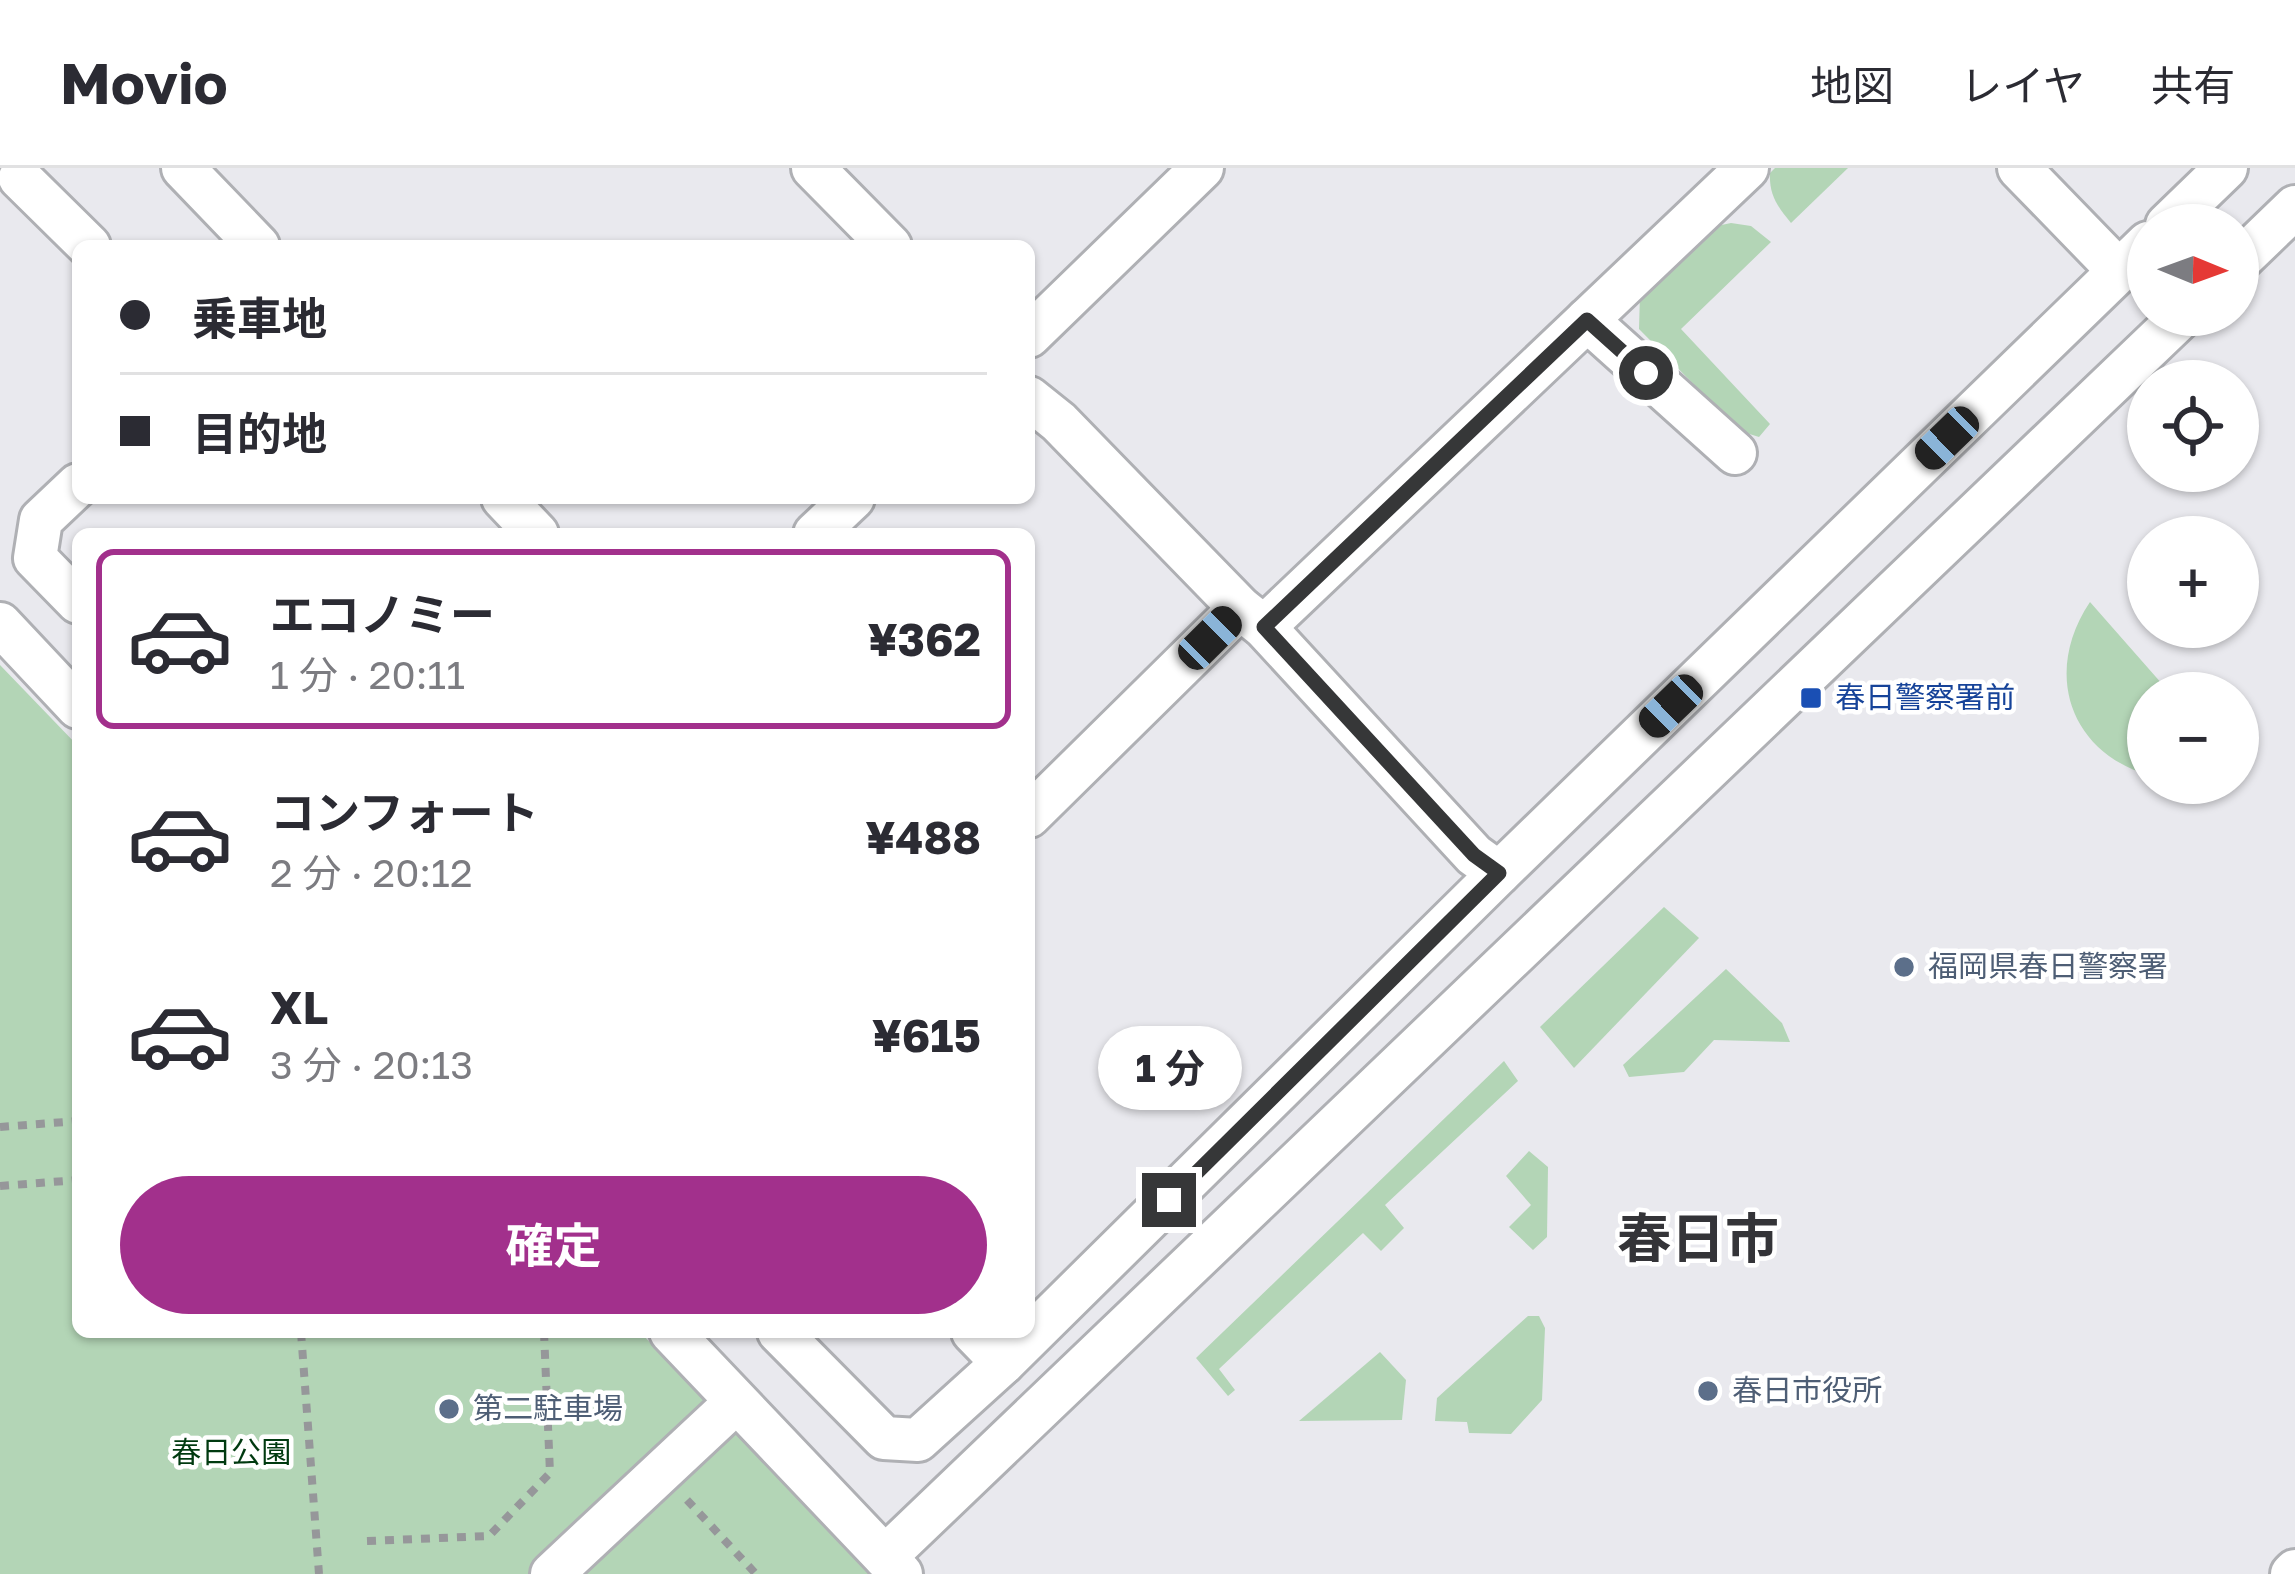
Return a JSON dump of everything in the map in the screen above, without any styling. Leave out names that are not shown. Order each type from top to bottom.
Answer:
[{"type":"street","points":[[183,168],[252,240]]},
{"type":"street","points":[[813,168],[884,240]]},
{"type":"street","points":[[1035,330],[1202,168]]},
{"type":"street","points":[[1035,811],[1587,320],[1747,168]]},
{"type":"street","points":[[2019,168],[2127,252]]},
{"type":"street","points":[[2189,204],[2226,168]]},
{"type":"street","points":[[17,181],[82,240]]},
{"type":"street","points":[[2259,242],[2295,208]]},
{"type":"street","points":[[1035,1332],[2127,263]]},
{"type":"street","points":[[1587,320],[1735,453]]},
{"type":"street","points":[[677,1338],[893,1566],[2161,336]]},
{"type":"street","points":[[1035,403],[1252,618],[1474,855],[1499,873]]},
{"type":"street","points":[[72,491],[41,520],[35,558],[72,596]]},
{"type":"street","points":[[508,504],[532,528]]},
{"type":"street","points":[[821,528],[847,504]]},
{"type":"street","points":[[0,624],[72,700]]},
{"type":"street","points":[[785,1338],[884,1438],[918,1440],[1029,1338]]},
{"type":"street","points":[[979,1338],[1003,1364]]},
{"type":"street","points":[[552,1574],[721,1416]]},
{"type":"path","points":[[0,1127],[72,1121]]},
{"type":"path","points":[[0,1186],[72,1180]]},
{"type":"path","points":[[301,1338],[319,1574]]},
{"type":"path","points":[[367,1541],[489,1536],[550,1473],[544,1338]]},
{"type":"path","points":[[662,1472],[756,1574]]},
{"type":"green space","points":[[1775,168],[1848,168],[1791,223],[1773,194],[1770,173]]},
{"type":"green space","points":[[1751,226],[1771,242],[1681,329],[1770,424],[1759,437],[1740,431],[1639,329],[1640,294],[1712,227]]},
{"type":"green space","points":[[2090,602],[2152,672],[2127,672],[2127,766],[2098,747],[2071,705],[2068,654]]},
{"type":"green space","name":"春日公園","points":[[0,665],[72,740],[72,1338],[646,1338],[873,1574],[0,1574]]},
{"type":"green space","points":[[1664,907],[1699,938],[1574,1068],[1540,1027]]},
{"type":"green space","points":[[1726,969],[1782,1023],[1790,1042],[1714,1040],[1684,1072],[1629,1077],[1623,1065]]},
{"type":"green space","points":[[1504,1061],[1518,1081],[1385,1205],[1404,1228],[1381,1251],[1363,1233],[1219,1369],[1235,1390],[1228,1396],[1196,1358]]},
{"type":"green space","points":[[1529,1151],[1548,1167],[1547,1237],[1533,1250],[1509,1227],[1531,1205],[1506,1176]]},
{"type":"green space","points":[[1528,1316],[1539,1316],[1545,1328],[1542,1400],[1511,1434],[1469,1433],[1467,1422],[1435,1421],[1437,1398]]},
{"type":"green space","points":[[1380,1352],[1406,1380],[1402,1420],[1299,1421]]},
{"type":"place","name":"春日警察署前","points":[[1811,698]]},
{"type":"place","name":"福岡県春日警察署","points":[[1904,967]]},
{"type":"place","name":"春日市役所","points":[[1708,1391]]},
{"type":"place","name":"第二駐車場","points":[[449,1409]]},
{"type":"district","name":"春日市","points":[[1698,1239]]},
{"type":"route","points":[[1169,1200],[1499,873],[1474,855],[1264,627],[1587,320],[1646,373]]}]
